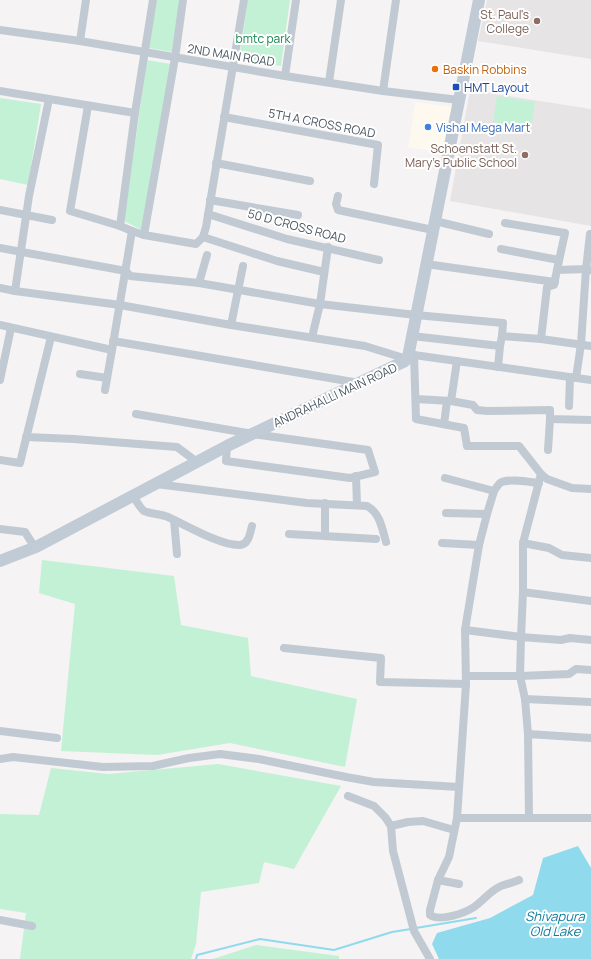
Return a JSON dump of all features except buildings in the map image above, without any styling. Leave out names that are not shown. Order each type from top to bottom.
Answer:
[{"type":"main road","name":"ANDRAHALLI MAIN ROAD","points":[[0,561],[32,549],[227,446],[411,357],[412,336],[416,315],[479,0]]},
{"type":"street","points":[[80,41],[86,0]]},
{"type":"street","points":[[120,226],[135,113],[153,0]]},
{"type":"street","points":[[144,235],[175,58],[183,0]]},
{"type":"street","points":[[88,106],[70,210],[144,235],[196,244],[203,237],[208,214],[244,0]]},
{"type":"street","points":[[285,76],[296,0]]},
{"type":"street","points":[[329,82],[341,0]]},
{"type":"street","points":[[382,91],[396,0]]},
{"type":"street","name":"2ND MAIN ROAD","points":[[0,30],[80,41],[175,58],[382,91],[459,100]]},
{"type":"street","points":[[0,91],[135,113]]},
{"type":"street","points":[[15,291],[26,215],[49,99]]},
{"type":"street","name":"5TH A CROSS ROAD","points":[[224,117],[378,145],[374,184]]},
{"type":"street","points":[[216,163],[310,181]]},
{"type":"street","points":[[338,196],[336,204],[338,210],[489,234]]},
{"type":"street","points":[[210,200],[298,215]]},
{"type":"street","points":[[0,210],[52,220]]},
{"type":"street","name":"50 D CROSS ROAD","points":[[208,214],[287,239],[328,247],[379,260]]},
{"type":"street","points":[[505,223],[565,233],[554,285],[547,286],[541,339]]},
{"type":"street","points":[[105,390],[132,231]]},
{"type":"street","points":[[569,406],[573,378],[581,344],[589,270],[590,234]]},
{"type":"street","points":[[203,237],[277,261],[324,272]]},
{"type":"street","points":[[312,337],[320,304],[328,247]]},
{"type":"street","points":[[0,248],[126,271],[130,276],[199,283],[320,304],[503,323],[498,367]]},
{"type":"street","points":[[502,249],[559,260]]},
{"type":"street","points":[[199,283],[207,255]]},
{"type":"street","points":[[426,264],[555,282]]},
{"type":"street","points":[[230,325],[243,266]]},
{"type":"street","points":[[557,270],[589,270]]},
{"type":"street","points":[[0,288],[120,304],[230,325],[365,346],[411,357],[457,361],[591,380]]},
{"type":"street","points":[[0,325],[112,350]]},
{"type":"street","points":[[0,380],[11,328]]},
{"type":"street","points":[[412,336],[500,346]]},
{"type":"street","points":[[502,336],[541,339],[591,346]]},
{"type":"street","points":[[0,460],[20,462],[51,337]]},
{"type":"street","points":[[113,341],[360,383]]},
{"type":"street","points":[[411,357],[416,399],[416,419],[464,428],[467,446],[519,446],[541,474],[547,479],[572,488],[591,490]]},
{"type":"street","points":[[444,424],[457,361]]},
{"type":"street","points":[[80,374],[107,378]]},
{"type":"street","points":[[416,399],[449,401],[473,405],[477,410],[487,411],[550,410],[548,450]]},
{"type":"street","points":[[136,414],[253,434],[368,450],[375,472],[350,478],[226,461],[227,446]]},
{"type":"street","points":[[550,419],[591,420]]},
{"type":"street","points":[[26,437],[79,439],[177,447],[197,462]]},
{"type":"street","points":[[529,818],[528,734],[525,699],[520,676],[523,543],[541,474]]},
{"type":"street","points":[[356,476],[357,505]]},
{"type":"street","points":[[445,478],[494,491]]},
{"type":"street","points":[[519,880],[500,886],[466,911],[443,918],[433,918],[430,915],[438,880],[449,857],[457,818],[466,680],[465,630],[479,545],[494,491],[499,484],[508,481],[539,483]]},
{"type":"street","points":[[156,484],[307,503],[367,506],[373,509],[378,515],[386,542]]},
{"type":"street","points":[[133,496],[145,511],[174,520],[215,539],[240,545],[249,540],[252,526]]},
{"type":"street","points":[[325,503],[325,536]]},
{"type":"street","points":[[446,513],[487,514]]},
{"type":"street","points":[[174,520],[177,554]]},
{"type":"street","points":[[0,529],[27,533],[32,543],[32,549]]},
{"type":"street","points":[[289,534],[376,539]]},
{"type":"street","points":[[442,543],[479,545]]},
{"type":"street","points":[[523,543],[549,548],[562,555],[591,558]]},
{"type":"street","points":[[523,592],[591,601]]},
{"type":"street","points":[[465,630],[521,637],[561,640],[570,638],[591,640]]},
{"type":"street","points":[[284,648],[381,658],[380,682],[466,680],[569,674],[576,669],[591,670]]},
{"type":"street","points":[[525,699],[591,702]]},
{"type":"street","points":[[0,731],[57,738]]},
{"type":"street","points":[[528,734],[591,738]]},
{"type":"street","points":[[0,759],[12,757],[104,767],[153,766],[189,758],[220,754],[259,759],[374,782],[459,787]]},
{"type":"street","points":[[348,796],[374,806],[385,817],[391,826],[393,851],[413,928],[430,959]]},
{"type":"street","points":[[457,818],[591,818]]},
{"type":"street","points":[[391,826],[408,822],[423,821],[454,830]]},
{"type":"street","points":[[438,880],[459,884]]},
{"type":"street","points":[[0,920],[32,926]]},
{"type":"shaded area","name":"St. Paul's College","points":[[487,0],[591,0],[591,59],[478,41]]},
{"type":"shaded area","name":"Schoenstatt St. Mary's Public School","points":[[470,90],[591,109],[591,226],[450,201]]},
{"type":"shaded area","name":"Vishal Mega Mart","points":[[415,102],[452,107],[442,153],[408,147]]},
{"type":"green space","points":[[157,0],[180,0],[172,52],[149,48]]},
{"type":"green space","name":"bmtc park","points":[[248,0],[290,0],[281,66],[239,59]]},
{"type":"green space","points":[[147,60],[171,64],[142,230],[124,221]]},
{"type":"green space","points":[[497,96],[535,102],[531,128],[493,122]]},
{"type":"green space","points":[[0,98],[41,104],[28,185],[0,179]]},
{"type":"green space","points":[[42,560],[174,576],[181,625],[248,638],[251,676],[357,699],[345,767],[230,743],[157,755],[61,751],[75,604],[39,593]]},
{"type":"green space","points":[[218,764],[341,786],[294,869],[264,862],[259,883],[201,892],[196,944],[191,959],[20,959],[26,913],[0,909],[0,814],[39,815],[51,768],[108,774]]},
{"type":"green space","points":[[256,945],[339,956],[339,959],[213,959]]},
{"type":"water","name":"Shivapura Old Lake","points":[[578,846],[591,868],[591,959],[439,959],[432,944],[437,933],[490,918],[533,895],[543,858]]},
{"type":"waterway","points":[[416,928],[476,918]]},
{"type":"waterway","points":[[196,959],[197,955],[260,939],[334,950],[392,932],[411,929]]},
{"type":"place","name":"St. Paul's College","points":[[537,21]]},
{"type":"place","name":"Baskin Robbins","points":[[435,69]]},
{"type":"place","name":"HMT Layout","points":[[456,87]]},
{"type":"place","name":"Vishal Mega Mart","points":[[428,127]]},
{"type":"place","name":"Schoenstatt St. Mary's Public School","points":[[525,155]]}]
